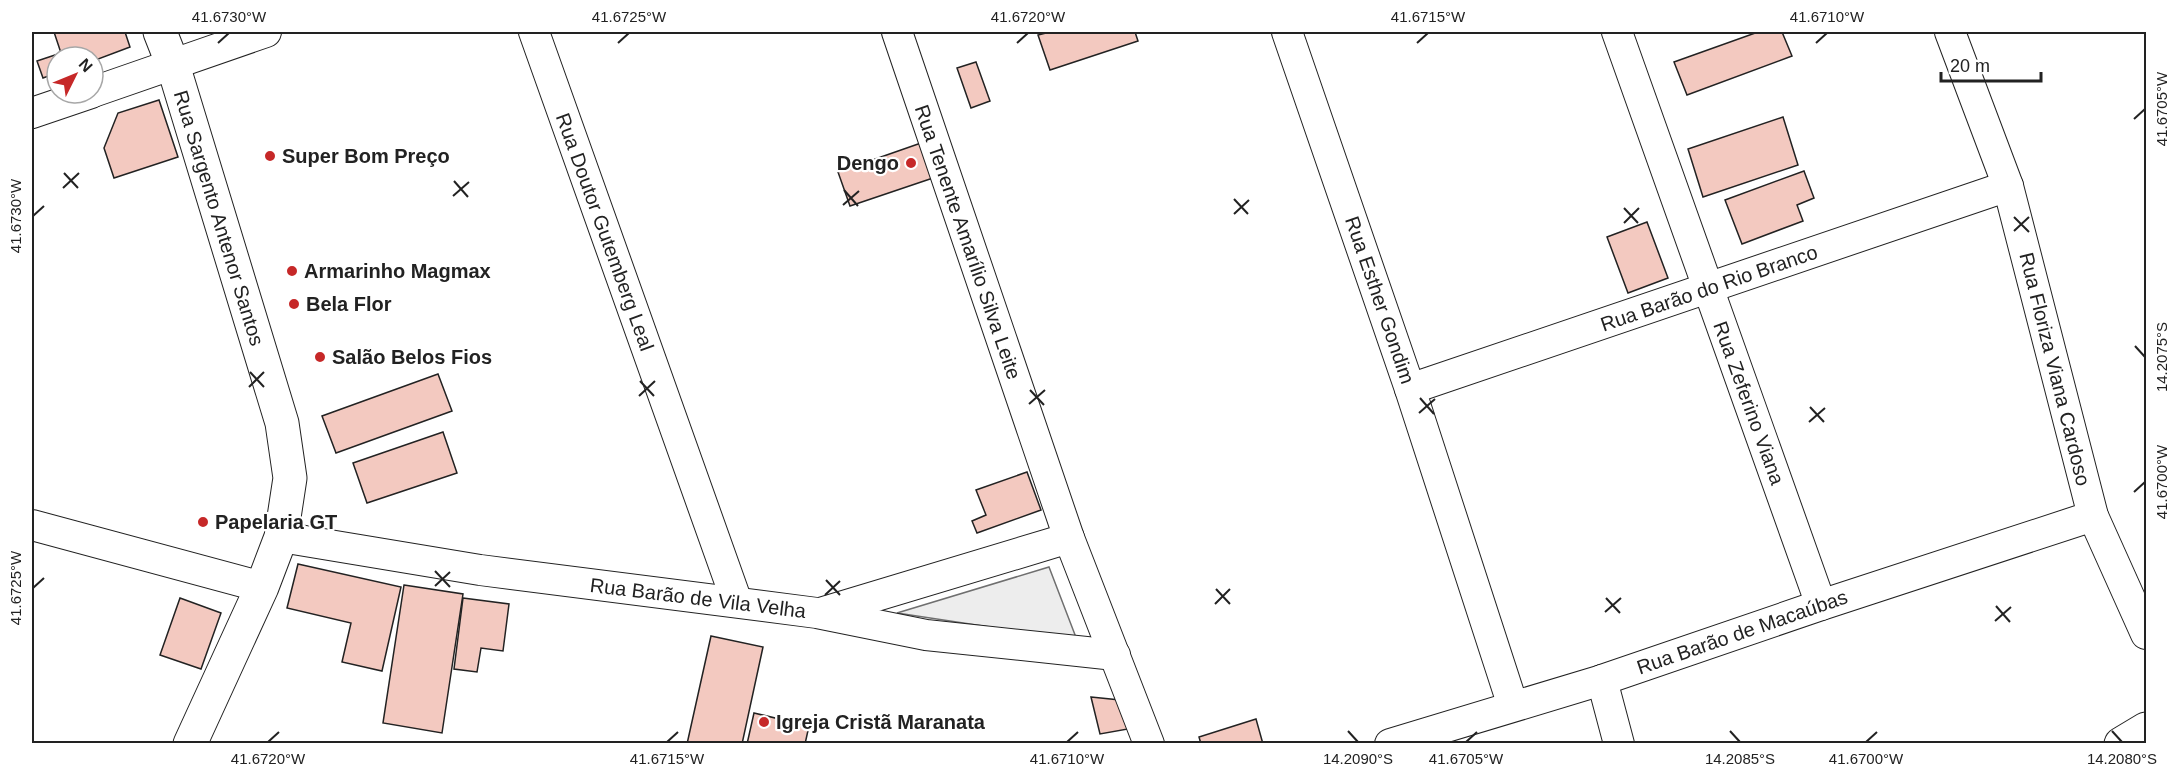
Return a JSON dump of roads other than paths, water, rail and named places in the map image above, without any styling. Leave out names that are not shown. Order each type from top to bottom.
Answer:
[{"type":"street","name":"Rua Sargento Antenor Santos","points":[[160,32],[282,423],[290,478],[281,537],[262,586],[190,744]]},
{"type":"street","points":[[105,88],[266,32]]},
{"type":"street","name":"Rua Doutor Gutemberg Leal","points":[[534,32],[737,602]]},
{"type":"street","name":"Rua Tenente Amarílio Silva Leite","points":[[897,32],[1069,538],[1149,744]]},
{"type":"street","name":"Rua Esther Gondim","points":[[1287,32],[1410,389],[1513,706]]},
{"type":"street","name":"Rua Zeferino Viana","points":[[1617,32],[1821,605]]},
{"type":"street","name":"Rua Floriza Viana Cardoso","points":[[1950,32],[2008,186],[2093,516],[2146,634]]},
{"type":"street","points":[[32,113],[56,105]]},
{"type":"street","name":"Rua Barão do Rio Branco","points":[[1410,389],[2008,186]]},
{"type":"street","name":"Rua Barão de Macaúbas","points":[[1390,744],[1602,680],[2093,516]]},
{"type":"street","points":[[32,525],[262,586]]},
{"type":"street","name":"Rua Barão de Vila Velha","points":[[281,537],[480,570],[817,614],[926,635],[1115,655]]},
{"type":"street","points":[[817,614],[1069,538]]},
{"type":"street","points":[[1602,680],[1619,744]]},
{"type":"street","points":[[2121,744],[2146,729]]},
{"type":"place","name":"Super Bom Preço","points":[[270,156]]},
{"type":"place","name":"Dengo","points":[[911,163]]},
{"type":"place","name":"Armarinho Magmax","points":[[292,271]]},
{"type":"place","name":"Bela Flor","points":[[294,304]]},
{"type":"place","name":"Salão Belos Fios","points":[[320,357]]},
{"type":"place","name":"Papelaria GT","points":[[203,522]]},
{"type":"place","name":"Igreja Cristã Maranata","points":[[764,722]]}]
